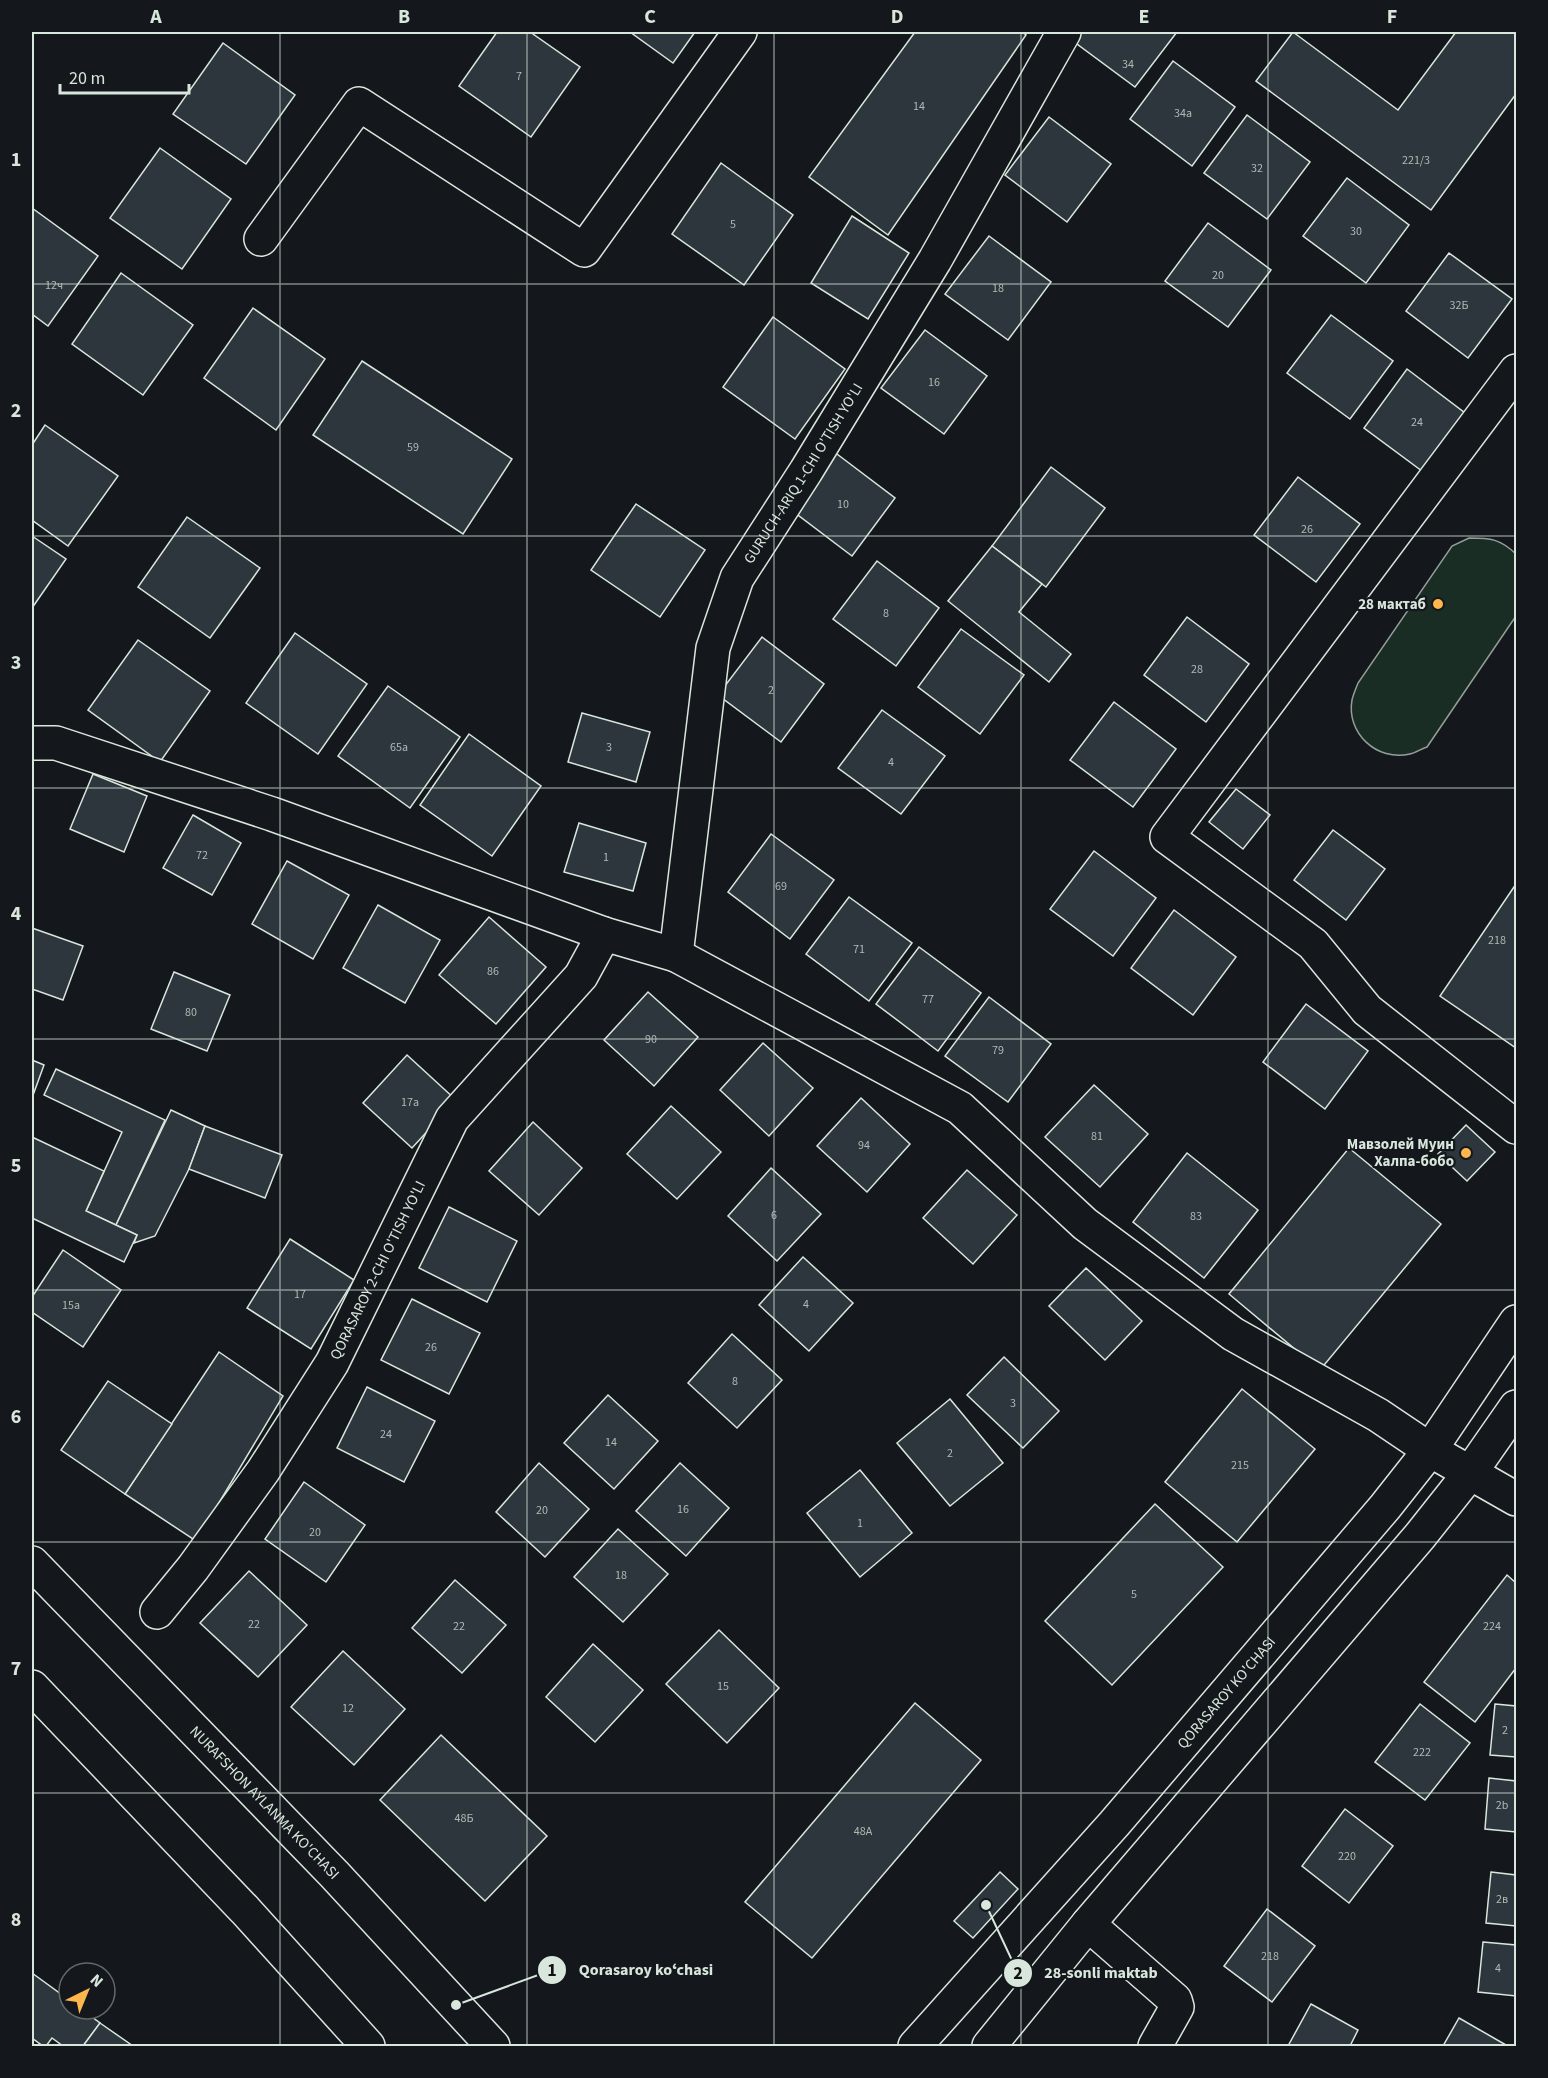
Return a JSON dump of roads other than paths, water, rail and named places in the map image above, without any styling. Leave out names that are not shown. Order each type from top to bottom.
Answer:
[{"type":"street","points":[[261,239],[359,104],[584,250],[740,32]]},
{"type":"street","name":"GURUCH-ARIQ 1-CHI O'TISH YO'LI","points":[[676,955],[713,648],[737,578],[806,471],[935,260],[1060,33]]},
{"type":"street","points":[[1516,371],[1167,837],[1313,944],[1367,1010],[1516,1126]]},
{"type":"street","points":[[32,744],[56,743],[68,746],[272,814],[604,934],[676,955],[960,1108],[1085,1224],[1233,1334],[1378,1415],[1430,1450],[1516,1499]]},
{"type":"street","name":"QORASAROY 2-CHI O'TISH YO'LI","points":[[156,1612],[193,1568],[263,1471],[332,1363],[452,1119],[581,976],[604,934]]},
{"type":"street","name":"QORASAROY KO'CHASI","points":[[915,2046],[1121,1815],[1385,1507],[1430,1450],[1516,1322]]},
{"type":"street","points":[[990,2046],[1088,1924],[1420,1536],[1470,1473],[1516,1407]]},
{"type":"street","name":"NURAFSHON AYLANMA KO'CHASI","points":[[32,1563],[334,1874],[493,2046]]},
{"type":"street","points":[[32,1687],[245,1910],[368,2046]]},
{"type":"street","points":[[1088,1924],[1175,2000],[1177,2007],[1155,2046]]},
{"type":"place","name":"28 мактаб","points":[[1438,604]]},
{"type":"place","name":"Мавзолей Муин Халпа-бобо","points":[[1466,1153]]},
{"type":"place","name":"28-sonli maktab","points":[[986,1905]]},
{"type":"place","name":"Qorasaroy koʻchasi","points":[[456,2005]]}]
